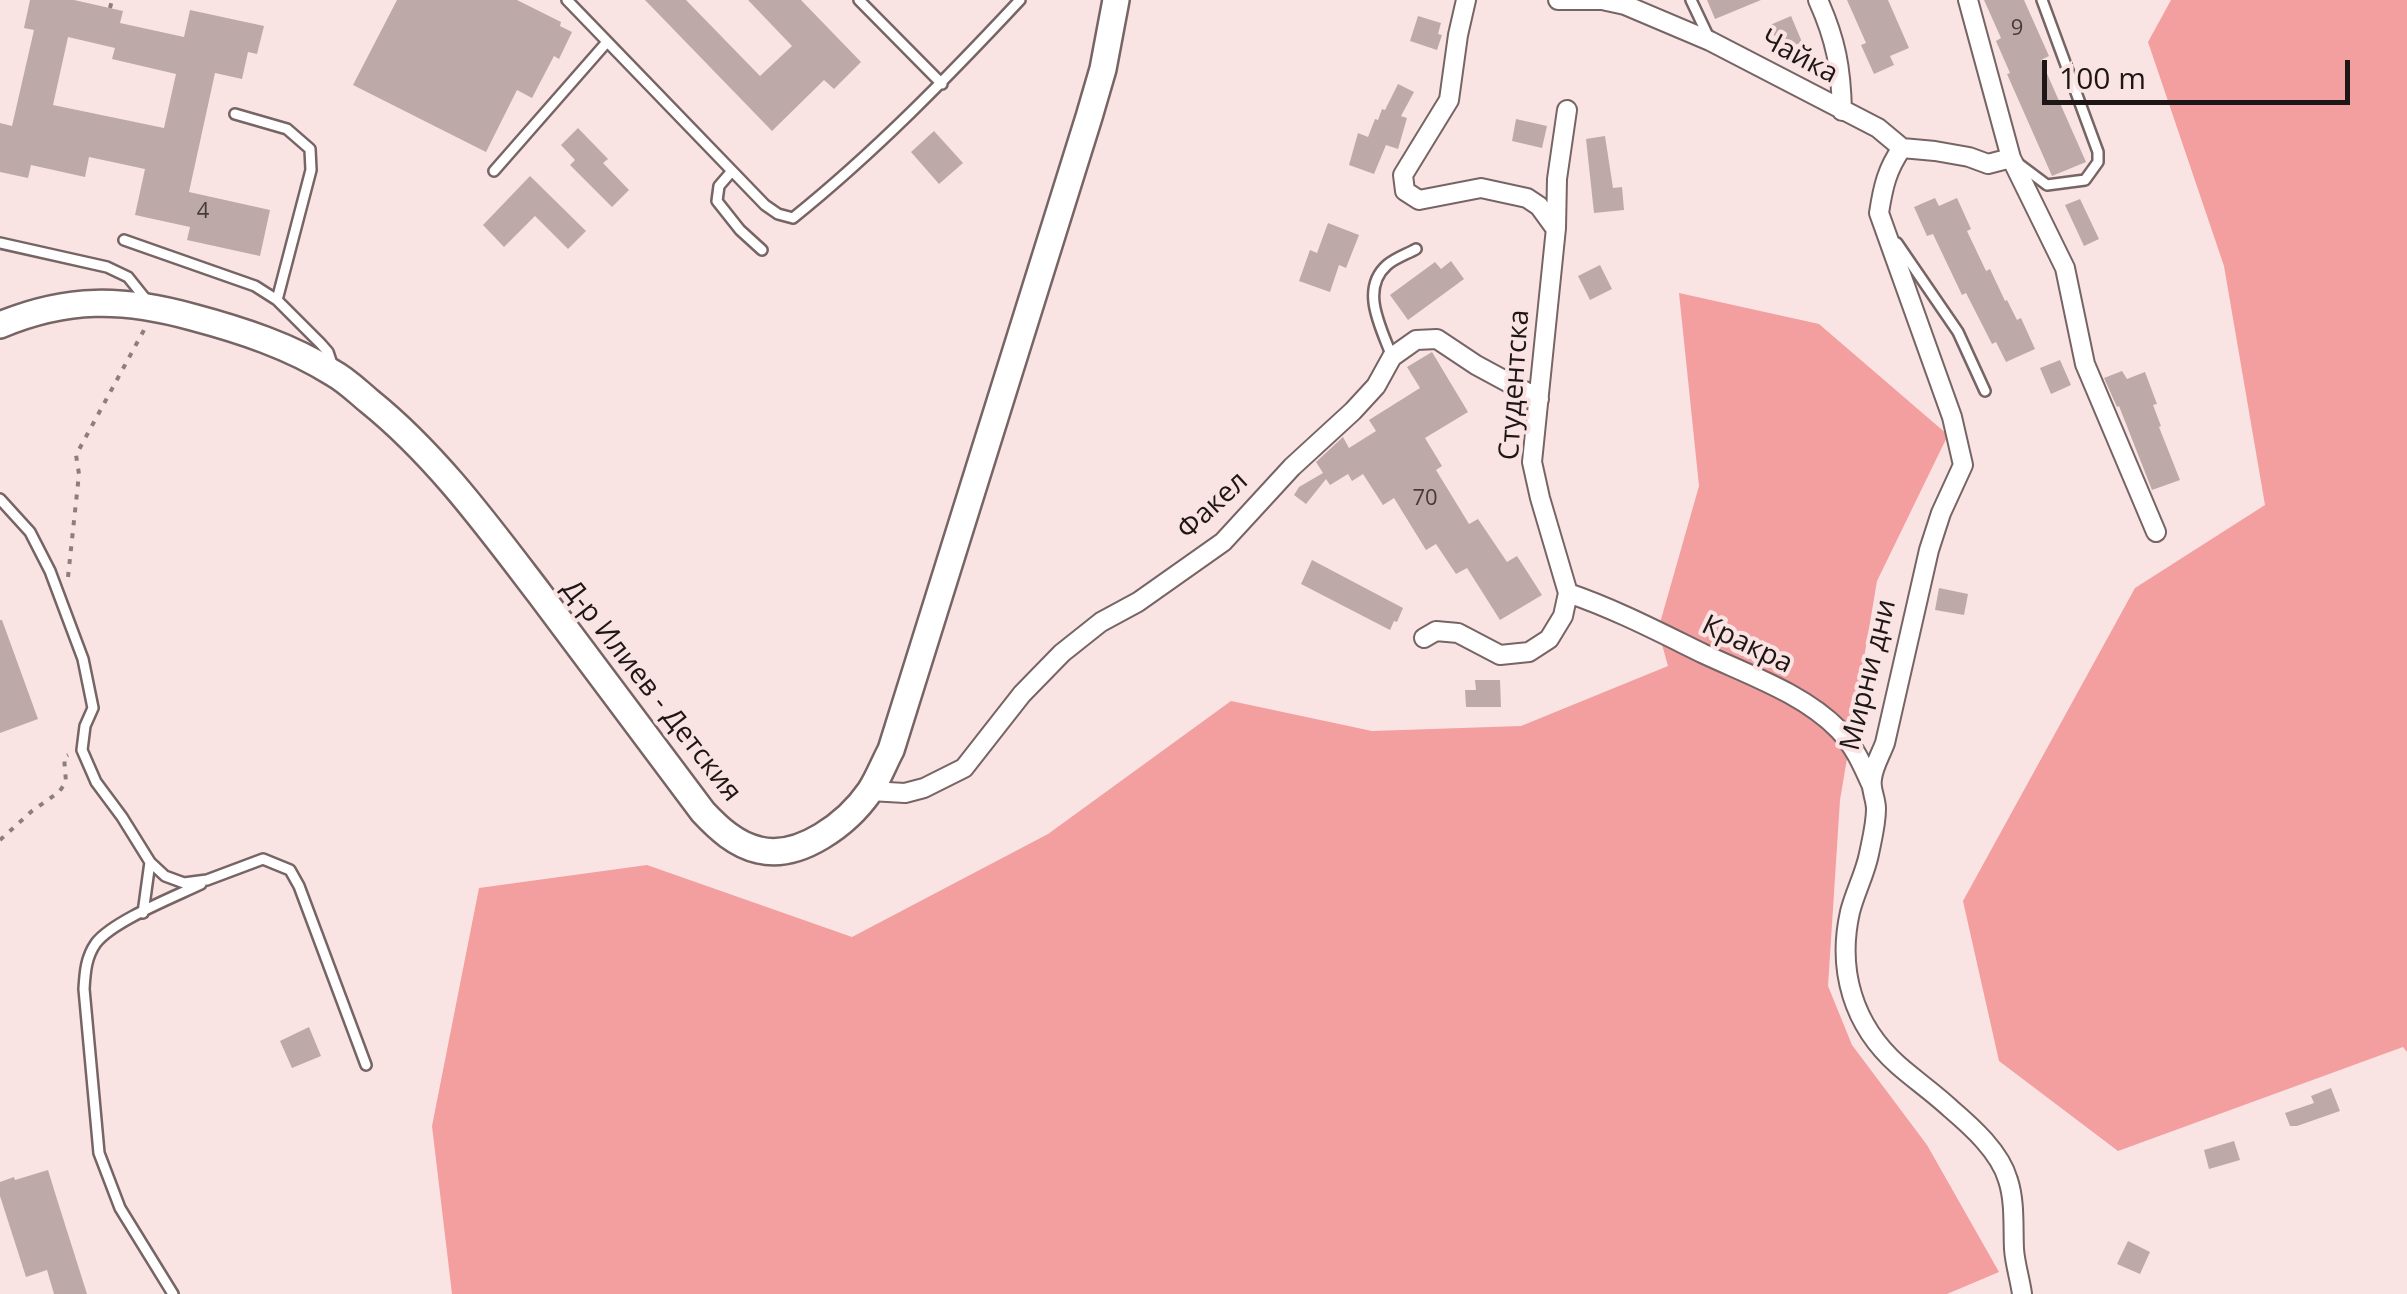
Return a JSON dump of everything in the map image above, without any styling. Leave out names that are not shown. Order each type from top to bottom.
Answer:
[{"type":"street","name":"Д-р Илиев - Детския","points":[[0,324],[33,311],[128,303],[258,337],[336,374],[388,417],[442,470],[702,812],[735,840],[765,852],[802,846],[818,840],[838,824],[870,790],[891,750],[1104,69],[1116,0]]},
{"type":"street","points":[[1466,0],[1449,100],[1403,175],[1405,192],[1419,200],[1480,188],[1527,198],[1539,206],[1556,228]]},
{"type":"street","name":"Чайка","points":[[1558,0],[1602,0],[1626,6],[1710,40],[1878,128],[1902,148],[1969,157],[1988,164],[2011,158]]},
{"type":"street","points":[[1818,0],[1842,72],[1842,111]]},
{"type":"street","points":[[1968,0],[2011,158],[2065,268],[2084,364],[2156,532]]},
{"type":"street","name":"Студентска","points":[[1567,110],[1557,179],[1556,228],[1532,462],[1568,593]]},
{"type":"street","name":"Мирни дни","points":[[1902,148],[1890,164],[1879,213],[1952,416],[1963,465],[1929,550],[1885,743],[1871,784],[1875,826],[1849,916],[1845,972],[1852,1000],[1884,1049],[1962,1119],[1999,1162],[2008,1180],[2014,1254],[2022,1294]]},
{"type":"street","points":[[1392,358],[1416,340],[1437,340],[1539,399]]},
{"type":"street","name":"Факел","points":[[870,790],[904,793],[924,788],[964,768],[1022,694],[1062,653],[1101,622],[1138,602],[1223,542],[1292,467],[1376,386],[1392,358]]},
{"type":"street","points":[[1424,638],[1436,631],[1458,633],[1500,655],[1529,652],[1549,639],[1562,616],[1568,593]]},
{"type":"street","name":"Кракра","points":[[1568,593],[1630,618],[1818,713],[1854,747],[1871,784]]},
{"type":"lane","points":[[567,0],[765,206],[793,218],[942,84],[1020,0]]},
{"type":"lane","points":[[859,0],[942,84]]},
{"type":"lane","points":[[1691,0],[1710,40]]},
{"type":"lane","points":[[2011,158],[2047,186],[2084,180],[2098,162],[2098,152],[2042,0]]},
{"type":"lane","points":[[494,171],[608,42]]},
{"type":"lane","points":[[234,114],[287,129],[310,149],[311,170],[276,300]]},
{"type":"lane","points":[[732,171],[718,186],[717,201],[762,250]]},
{"type":"lane","points":[[1884,224],[1958,332],[1985,391]]},
{"type":"lane","points":[[124,240],[255,286],[276,300],[328,352],[336,374]]},
{"type":"lane","points":[[0,243],[108,267],[128,277],[155,308]]},
{"type":"lane","points":[[1392,358],[1373,300],[1374,284],[1387,266],[1416,249]]},
{"type":"lane","points":[[0,498],[30,532],[50,571],[83,659],[93,708],[85,726],[82,750],[96,782],[150,862],[165,876],[184,883],[208,880]]},
{"type":"lane","points":[[173,1294],[120,1208],[100,1153],[84,989],[86,965],[94,946],[108,930],[208,880],[263,858],[290,870],[366,1065]]},
{"type":"lane","points":[[143,913],[150,862]]},
{"type":"path","points":[[110,8],[112,0]]},
{"type":"path","points":[[64,612],[80,474],[76,455],[155,308]]},
{"type":"path","points":[[0,840],[58,792],[66,782],[64,757],[82,750]]},
{"type":"shaded area","points":[[2171,0],[2407,0],[2407,1052],[2403,1047],[2118,1151],[1999,1061],[1963,901],[2135,588],[2265,505],[2224,266],[2148,42]]},
{"type":"shaded area","points":[[1679,293],[1819,324],[1948,435],[1877,581],[1840,800],[1828,986],[1852,1045],[1927,1145],[1999,1272],[1947,1294],[452,1294],[432,1126],[479,888],[647,865],[852,937],[1048,834],[1231,701],[1372,731],[1521,726],[1668,666],[1658,630],[1699,486]]},
{"type":"building","points":[[30,0],[74,0],[123,11],[120,23],[184,37],[190,10],[264,26],[257,54],[248,52],[242,79],[215,73],[189,192],[270,210],[260,256],[187,240],[190,227],[135,215],[145,169],[89,157],[85,177],[31,165],[28,178],[0,172],[0,123],[12,126],[34,30],[24,28]],"holes":[[[68,37],[115,48],[112,59],[176,74],[164,128],[53,105]]]},
{"type":"building","points":[[397,0],[517,0],[561,22],[560,26],[572,32],[532,98],[517,90],[486,152],[353,85]]},
{"type":"building","points":[[645,0],[686,0],[760,76],[792,46],[748,0],[801,0],[861,62],[834,89],[824,80],[772,131]]},
{"type":"building","points":[[1707,0],[1761,0],[1715,19]]},
{"type":"building","points":[[1847,0],[1888,0],[1909,48],[1890,56],[1894,65],[1874,74],[1861,45],[1866,43]]},
{"type":"building","points":[[1984,0],[2024,0],[2049,56],[2041,60],[2086,162],[2052,176],[2007,74],[2010,73],[1996,41],[2001,38]]},
{"type":"building","points":[[1418,16],[1441,23],[1437,50],[1410,41]]},
{"type":"building","points":[[1791,16],[1802,42],[1781,51],[1770,25]]},
{"type":"building","points":[[1398,84],[1414,92],[1401,116],[1407,118],[1398,149],[1386,145],[1374,174],[1349,165],[1358,133],[1368,137]]},
{"type":"building","points":[[1516,119],[1547,126],[1542,148],[1512,141]]},
{"type":"building","points":[[578,128],[608,159],[603,163],[629,190],[612,207],[570,165],[575,160],[561,145]]},
{"type":"building","points":[[934,131],[963,163],[939,184],[911,152]]},
{"type":"building","points":[[1605,136],[1613,188],[1622,187],[1624,210],[1594,213],[1586,139]]},
{"type":"building","points":[[530,176],[586,231],[568,249],[535,216],[504,247],[483,225]]},
{"type":"building","points":[[1935,198],[1939,206],[1957,198],[1986,271],[1990,269],[2017,320],[2021,318],[2035,349],[2006,362],[1996,342],[1992,344],[1966,293],[1962,295],[1933,234],[1927,236],[1914,207]]},
{"type":"building","points":[[2080,199],[2099,239],[2084,246],[2065,205]]},
{"type":"building","points":[[1328,223],[1359,235],[1346,268],[1339,265],[1330,292],[1299,281],[1310,250],[1317,253]]},
{"type":"building","points":[[1451,261],[1464,279],[1408,320],[1390,295],[1435,262],[1441,269]]},
{"type":"building","points":[[1600,265],[1612,289],[1590,300],[1578,276]]},
{"type":"building","points":[[1432,352],[1468,412],[1425,438],[1442,466],[1436,470],[1469,524],[1478,519],[1507,562],[1517,556],[1542,595],[1500,620],[1467,568],[1456,574],[1436,544],[1426,550],[1394,498],[1383,505],[1363,474],[1352,481],[1348,474],[1330,485],[1326,479],[1306,504],[1294,495],[1299,487],[1323,473],[1316,462],[1343,437],[1349,448],[1376,431],[1369,420],[1420,388],[1407,367]]},
{"type":"building","points":[[2060,360],[2071,385],[2051,394],[2040,368]]},
{"type":"building","points":[[2122,371],[2127,379],[2145,372],[2157,404],[2153,405],[2159,427],[2180,480],[2152,490],[2104,378]]},
{"type":"building","points":[[1312,560],[1403,608],[1397,622],[1390,630],[1301,584]]},
{"type":"building","points":[[1939,588],[1968,594],[1964,615],[1935,610]]},
{"type":"building","points":[[0,620],[38,719],[0,733]]},
{"type":"building","points":[[1475,680],[1500,680],[1501,707],[1466,707],[1465,690],[1476,690]]},
{"type":"building","points":[[309,1027],[321,1056],[292,1068],[280,1041]]},
{"type":"building","points":[[2331,1088],[2340,1111],[2290,1126],[2285,1113],[2314,1103],[2311,1096]]},
{"type":"building","points":[[2234,1141],[2240,1160],[2209,1169],[2204,1150]]},
{"type":"building","points":[[48,1170],[87,1294],[54,1294],[47,1270],[26,1277],[0,1196],[0,1182]]},
{"type":"building","points":[[2128,1241],[2150,1252],[2140,1274],[2117,1264]]}]
